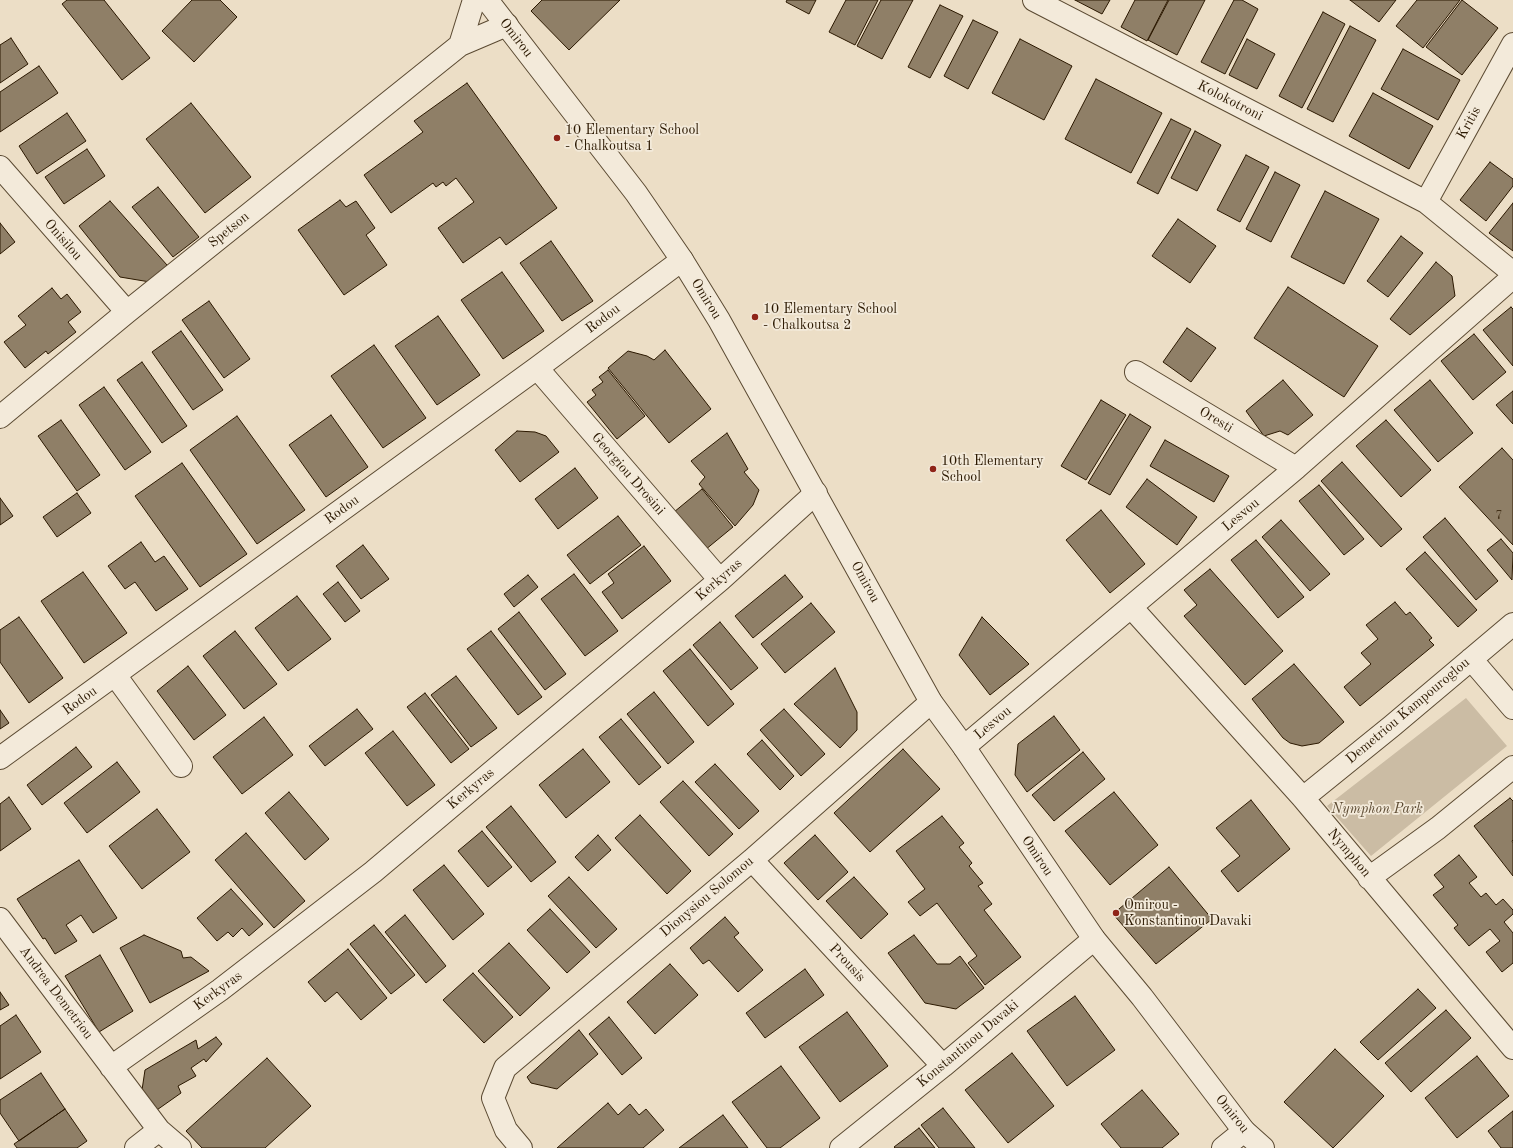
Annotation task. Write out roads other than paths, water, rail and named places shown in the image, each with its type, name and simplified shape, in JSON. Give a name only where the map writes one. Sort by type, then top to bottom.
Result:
[{"type":"street","name":"Omirou","points":[[485,0],[507,26],[636,194],[682,260],[719,320],[931,702],[964,747],[1094,939],[1147,1004],[1244,1131],[1262,1148]]},
{"type":"street","points":[[460,46],[485,0]]},
{"type":"street","name":"Kolokotroni","points":[[1034,0],[1426,202],[1513,273]]},
{"type":"street","name":"Spetson","points":[[0,417],[127,312],[460,46],[507,26]]},
{"type":"street","name":"Kritis","points":[[1426,202],[1513,44]]},
{"type":"street","name":"Onisilou","points":[[0,167],[127,312]]},
{"type":"street","name":"Rodou","points":[[0,758],[537,368],[682,260]]},
{"type":"street","name":"Lesvou","points":[[964,747],[1296,468],[1513,276]]},
{"type":"street","name":"Georgiou Drosini","points":[[537,368],[720,580]]},
{"type":"street","name":"Oresti","points":[[1136,372],[1296,468]]},
{"type":"street","name":"Kerkyras","points":[[111,1067],[220,990],[373,872],[720,580],[816,493]]},
{"type":"street","name":"Nymphon","points":[[1131,608],[1303,798],[1513,1048]]},
{"type":"street","name":"Demetriou Kampouroglou","points":[[1303,798],[1392,726],[1513,624]]},
{"type":"street","points":[[1471,659],[1513,708]]},
{"type":"street","points":[[115,675],[181,766]]},
{"type":"street","name":"Dionysiou Solomou","points":[[521,1148],[506,1130],[493,1098],[505,1068],[752,860],[931,702]]},
{"type":"street","points":[[1369,878],[1438,828],[1513,767]]},
{"type":"street","name":"Prousis","points":[[752,860],[942,1066]]},
{"type":"street","name":"Andrea Demetriou","points":[[2,926],[159,1130],[180,1148]]},
{"type":"street","name":"Konstantinou Davaki","points":[[840,1148],[942,1066],[1094,939]]},
{"type":"street","points":[[136,1148],[159,1130]]},
{"type":"street","points":[[1223,1148],[1244,1131]]},
{"type":"place","name":"10 Elementary School - Chalkoutsa 1","points":[[557,138]]},
{"type":"place","name":"10 Elementary School - Chalkoutsa 2","points":[[755,317]]},
{"type":"place","name":"10th Elementary School","points":[[933,469]]},
{"type":"place","name":"Omirou - Konstantinou Davaki","points":[[1116,913]]},
{"type":"park label","name":"Nymphon Park","points":[[1377,809]]}]
